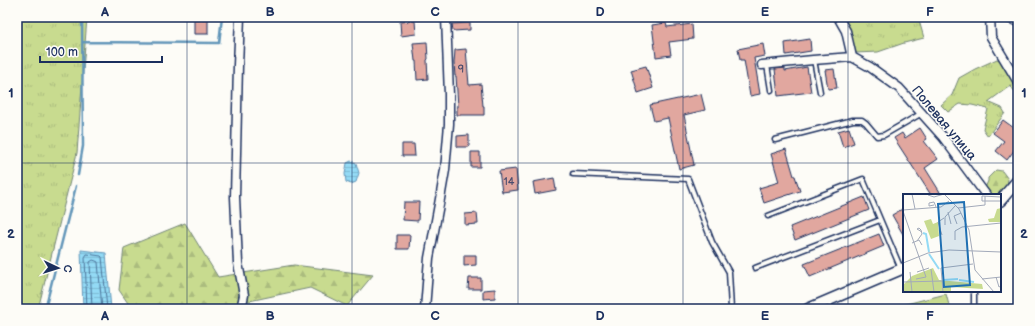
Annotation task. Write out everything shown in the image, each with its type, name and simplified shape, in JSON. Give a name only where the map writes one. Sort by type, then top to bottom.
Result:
[{"type":"street","points":[[240,17],[235,197],[238,263],[244,296],[241,309]]},
{"type":"street","points":[[425,309],[429,258],[440,199],[449,124],[446,17]]},
{"type":"street","points":[[765,65],[852,57],[846,31],[838,17]]},
{"type":"street","points":[[990,17],[991,37],[1018,82]]},
{"type":"street","name":"Полевая улица","points":[[852,57],[870,67],[899,88],[943,137],[985,194]]},
{"type":"street","points":[[1001,200],[1018,180]]},
{"type":"street","points":[[808,309],[830,305],[903,269]]},
{"type":"lane","points":[[998,17],[1018,24]]},
{"type":"lane","points":[[814,60],[820,92]]},
{"type":"lane","points":[[765,65],[771,90]]},
{"type":"lane","points":[[775,140],[853,120],[862,120],[877,136],[884,135],[922,112]]},
{"type":"lane","points":[[573,174],[688,179],[712,242],[729,272],[732,309]]},
{"type":"lane","points":[[768,216],[863,179],[903,269]]},
{"type":"lane","points":[[755,268],[880,220]]},
{"type":"lane","points":[[974,292],[974,309]]},
{"type":"green space","points":[[17,17],[87,17],[77,153],[38,309],[17,309]]},
{"type":"green space","points":[[841,17],[918,17],[924,38],[878,52],[855,53]]},
{"type":"green space","points":[[997,59],[1003,62],[1018,88],[1018,95],[1010,86],[988,102],[1002,108],[1005,113],[988,136],[983,129],[988,109],[960,104],[948,112],[941,105],[952,95],[959,78]]},
{"type":"green space","points":[[996,170],[1002,171],[1008,179],[1007,186],[1001,194],[989,194],[985,188],[988,178]]},
{"type":"green space","points":[[185,223],[218,277],[294,265],[373,275],[347,306],[310,288],[212,309],[132,309],[119,290],[124,248]]},
{"type":"green space","points":[[946,294],[950,309],[886,309]]},
{"type":"water","points":[[351,161],[356,163],[359,173],[356,182],[351,184],[346,182],[345,174],[347,163]]},
{"type":"water","points":[[81,250],[106,253],[111,309],[83,309]]},
{"type":"building","points":[[194,19],[208,19],[208,34],[194,34]]},
{"type":"building","points":[[415,21],[416,34],[401,36],[400,22]]},
{"type":"building","points":[[470,23],[470,30],[453,31],[452,24]]},
{"type":"building","points":[[666,23],[667,27],[692,24],[693,39],[669,42],[671,55],[656,57],[652,25]]},
{"type":"building","points":[[810,39],[811,51],[786,55],[785,43]]},
{"type":"building","points":[[427,42],[428,79],[417,80],[413,43]]},
{"type":"building","points":[[763,44],[765,56],[754,58],[760,94],[750,96],[744,60],[740,60],[738,49]]},
{"type":"building","points":[[466,49],[469,85],[481,84],[484,115],[457,115],[458,107],[454,63],[455,50]]},
{"type":"building","points":[[646,66],[653,88],[638,93],[631,70]]},
{"type":"building","points":[[807,67],[811,92],[778,96],[775,69],[785,68],[785,71]]},
{"type":"building","points":[[834,69],[837,88],[828,89],[825,70]]},
{"type":"building","points":[[701,94],[705,110],[684,115],[694,165],[679,169],[668,118],[654,121],[650,105]]},
{"type":"building","points":[[1003,120],[1018,131],[1018,145],[1007,160],[996,151],[1004,141],[993,133]]},
{"type":"building","points":[[849,128],[854,143],[843,147],[838,131]]},
{"type":"building","points":[[920,128],[927,139],[924,141],[938,159],[925,168],[940,192],[937,194],[930,194],[894,138],[902,133],[905,138]]},
{"type":"building","points":[[469,135],[469,147],[457,147],[457,136]]},
{"type":"building","points":[[402,144],[414,144],[415,156],[402,156]]},
{"type":"building","points":[[786,149],[800,191],[764,203],[759,188],[779,182],[771,154]]},
{"type":"building","points":[[471,152],[480,152],[480,167],[471,167]]},
{"type":"building","points":[[516,169],[518,190],[502,192],[499,171]]},
{"type":"building","points":[[554,178],[556,190],[535,194],[533,182]]},
{"type":"building","points":[[864,197],[869,210],[795,240],[790,227]]},
{"type":"building","points":[[404,202],[419,202],[418,221],[403,220]]},
{"type":"building","points":[[903,209],[903,234],[892,215]]},
{"type":"building","points":[[477,213],[478,224],[465,225],[465,214]]},
{"type":"building","points":[[879,234],[884,246],[810,277],[804,264]]},
{"type":"building","points":[[397,235],[410,235],[409,249],[397,249]]},
{"type":"building","points":[[464,255],[476,255],[476,265],[464,266]]},
{"type":"building","points":[[469,278],[481,278],[481,289],[468,289]]},
{"type":"building","points":[[495,289],[495,298],[483,299],[483,290]]},
{"type":"waterway","points":[[78,175],[83,146],[82,17]]},
{"type":"waterway","points":[[82,18],[89,17]]},
{"type":"waterway","points":[[83,42],[219,43],[222,17]]},
{"type":"waterway","points":[[45,309],[76,186]]}]
